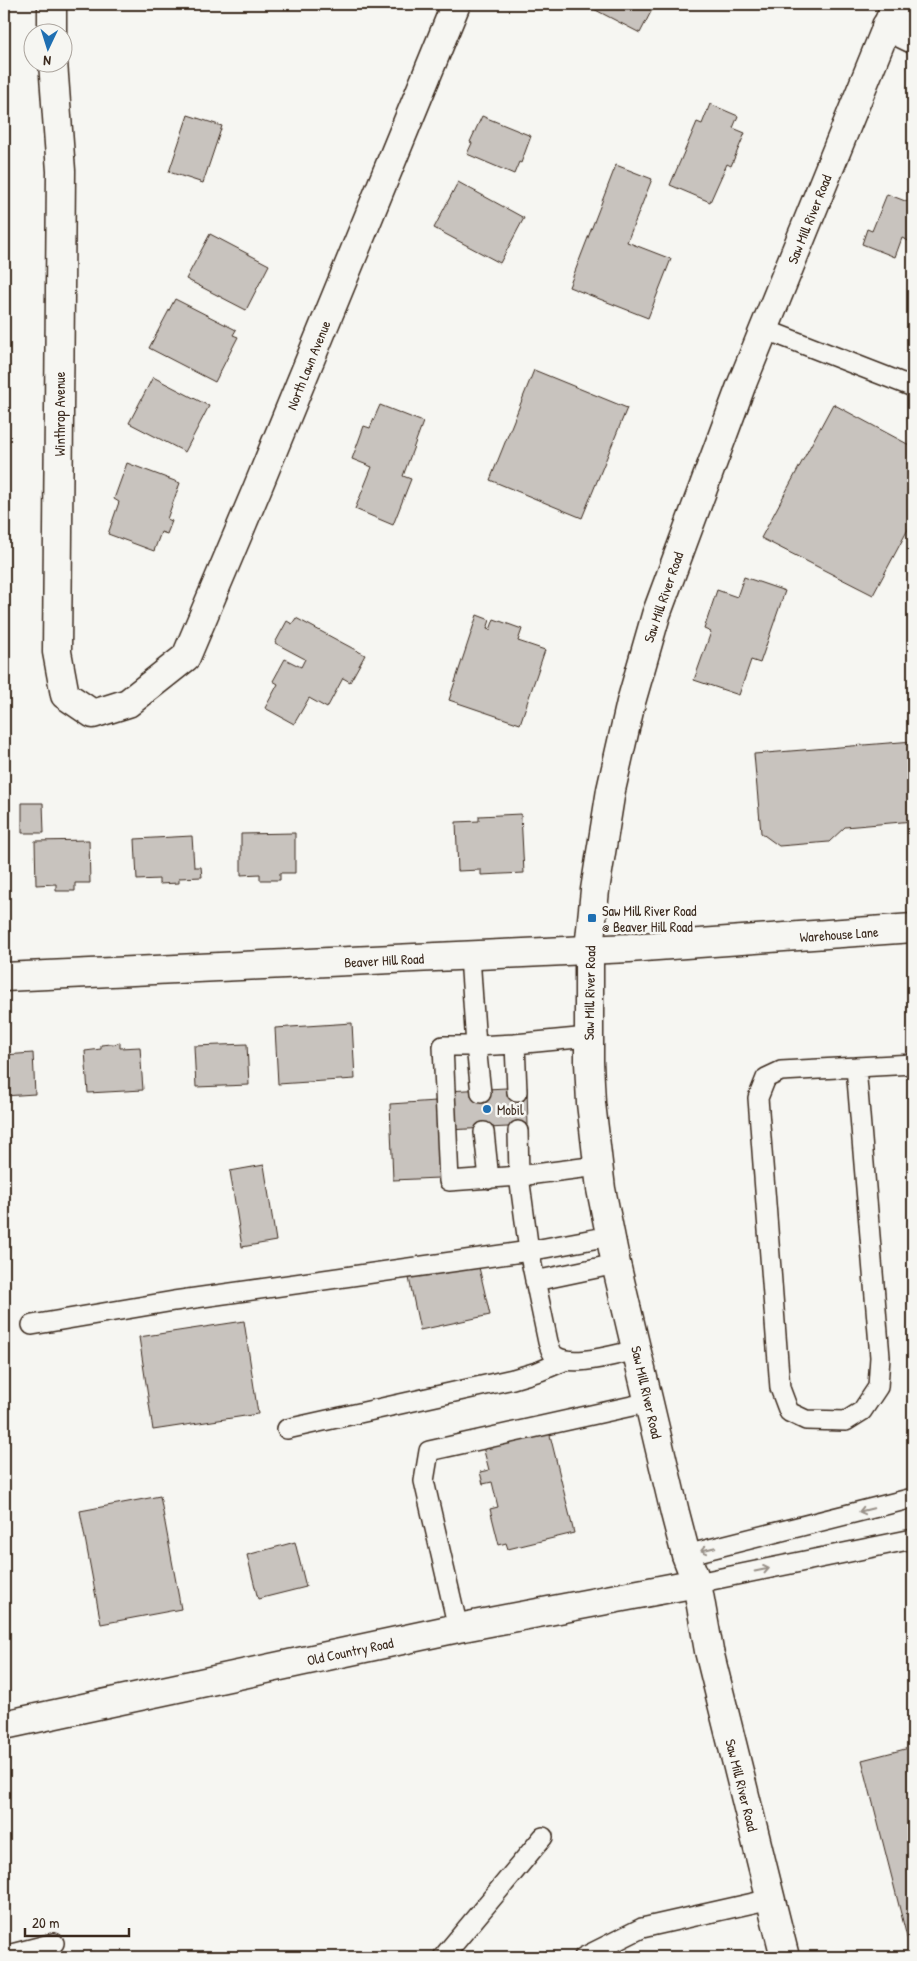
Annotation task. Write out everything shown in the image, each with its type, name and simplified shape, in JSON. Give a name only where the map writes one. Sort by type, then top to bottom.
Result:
[{"type":"street","points":[[52,4],[52,22]]},
{"type":"street","name":"North Lawn Avenue","points":[[128,703],[186,657],[456,4]]},
{"type":"street","points":[[891,15],[913,39]]},
{"type":"street","name":"Saw Mill River Road","points":[[786,1957],[709,1651],[697,1583],[686,1555],[610,1236],[598,1166],[591,1103],[588,1037],[589,949],[596,880],[611,790],[638,673],[675,559],[764,328],[891,15]]},
{"type":"street","name":"Winthrop Avenue","points":[[54,72],[60,171],[57,652],[65,695],[93,714],[128,703]]},
{"type":"street","name":"Warehouse Lane","points":[[765,939],[913,928]]},
{"type":"street","name":"Beaver Hill Road","points":[[4,976],[470,956],[765,939]]},
{"type":"street","name":"Old Country Road","points":[[4,1725],[458,1628],[697,1583]]},
{"type":"lane","points":[[764,328],[913,387]]},
{"type":"lane","points":[[470,956],[481,1093]]},
{"type":"lane","points":[[588,1037],[515,1044],[443,1046],[449,1181],[520,1176],[598,1166]]},
{"type":"lane","points":[[515,1044],[517,1092]]},
{"type":"lane","points":[[856,1067],[880,1357],[878,1386],[862,1411],[846,1421],[806,1420],[789,1412],[780,1388],[758,1098],[766,1078],[781,1071],[856,1067],[913,1064]]},
{"type":"lane","points":[[518,1130],[520,1176],[529,1251],[548,1342],[553,1354],[564,1360],[579,1361],[637,1350]]},
{"type":"lane","points":[[484,1132],[489,1179]]},
{"type":"lane","points":[[32,1325],[183,1300],[529,1251],[610,1236]]},
{"type":"lane","points":[[535,1281],[616,1264]]},
{"type":"lane","points":[[287,1429],[513,1379],[540,1371],[564,1360]]},
{"type":"lane","points":[[458,1628],[424,1481],[429,1451],[650,1402]]},
{"type":"lane","points":[[686,1555],[913,1498]]},
{"type":"lane","points":[[697,1583],[913,1539]]},
{"type":"lane","points":[[443,1957],[543,1837]]},
{"type":"lane","points":[[584,1957],[642,1928],[771,1899]]},
{"type":"lane","points":[[4,1956],[54,1943]]},
{"type":"building","points":[[584,4],[655,4],[640,33]]},
{"type":"building","points":[[710,104],[738,116],[733,128],[745,133],[731,166],[727,164],[710,202],[670,185],[697,122],[702,124]]},
{"type":"building","points":[[188,115],[222,126],[203,183],[169,172]]},
{"type":"building","points":[[482,116],[531,136],[521,163],[519,162],[514,174],[467,154],[472,143],[470,142]]},
{"type":"building","points":[[616,165],[652,179],[627,242],[671,259],[648,318],[569,287]]},
{"type":"building","points":[[458,182],[524,218],[500,263],[434,228]]},
{"type":"building","points":[[887,194],[913,204],[913,243],[902,238],[895,257],[862,244],[867,229],[872,231]]},
{"type":"building","points":[[210,234],[269,265],[246,310],[186,279]]},
{"type":"building","points":[[175,299],[236,330],[233,335],[238,337],[215,382],[149,348]]},
{"type":"building","points":[[534,370],[627,408],[582,518],[490,480]]},
{"type":"building","points":[[153,377],[209,406],[185,452],[129,423]]},
{"type":"building","points":[[833,404],[913,447],[913,520],[873,595],[761,538]]},
{"type":"building","points":[[380,405],[423,422],[403,476],[411,479],[393,525],[355,509],[372,467],[352,459],[364,426],[370,428]]},
{"type":"building","points":[[127,463],[180,483],[167,519],[172,521],[167,534],[161,532],[154,551],[108,534],[119,502],[114,499]]},
{"type":"building","points":[[744,577],[785,591],[760,663],[751,660],[739,695],[694,680],[711,632],[704,629],[717,590],[737,597]]},
{"type":"building","points":[[477,615],[490,620],[487,629],[490,630],[494,619],[522,629],[518,641],[545,650],[520,724],[449,700]]},
{"type":"building","points":[[296,618],[365,655],[350,682],[343,678],[327,708],[309,698],[294,724],[265,708],[278,684],[273,681],[285,659],[301,667],[305,659],[275,643],[287,621],[292,624]]},
{"type":"building","points":[[913,741],[913,821],[845,827],[829,842],[779,846],[761,833],[754,754]]},
{"type":"building","points":[[4,793],[7,793],[9,830],[4,830]]},
{"type":"building","points":[[22,803],[43,803],[44,833],[22,833]]},
{"type":"building","points":[[521,814],[524,873],[481,875],[481,870],[458,871],[456,822],[479,821],[479,816]]},
{"type":"building","points":[[295,833],[295,873],[280,873],[280,880],[260,880],[260,874],[241,875],[241,834]]},
{"type":"building","points":[[192,836],[194,867],[201,867],[202,877],[179,878],[179,883],[159,884],[159,879],[137,880],[135,839]]},
{"type":"building","points":[[89,840],[90,883],[75,883],[75,891],[56,891],[56,884],[36,885],[35,841]]},
{"type":"building","points":[[352,1023],[355,1079],[278,1084],[275,1028]]},
{"type":"building","points":[[120,1043],[120,1048],[140,1047],[143,1090],[88,1093],[85,1051],[101,1049],[101,1045]]},
{"type":"building","points":[[247,1044],[249,1085],[196,1087],[194,1046]]},
{"type":"building","points":[[33,1053],[35,1094],[4,1096],[4,1055]]},
{"type":"building","name":"Mobil","points":[[527,1087],[528,1126],[448,1130],[446,1091]]},
{"type":"building","points":[[436,1101],[439,1178],[393,1180],[390,1104]]},
{"type":"building","points":[[264,1165],[276,1241],[242,1247],[230,1171]]},
{"type":"building","points":[[478,1263],[490,1315],[420,1330],[409,1278]]},
{"type":"building","points":[[244,1321],[258,1414],[153,1430],[139,1337]]},
{"type":"building","points":[[549,1431],[574,1533],[508,1549],[506,1543],[499,1545],[490,1509],[498,1507],[492,1482],[483,1484],[480,1472],[489,1470],[483,1447]]},
{"type":"building","points":[[160,1496],[181,1609],[101,1624],[80,1511]]},
{"type":"building","points":[[295,1542],[306,1587],[258,1599],[247,1555]]},
{"type":"building","points":[[913,1747],[913,1957],[912,1957],[862,1760]]},
{"type":"place","name":"Saw Mill River Road @ Beaver Hill Road","points":[[592,918]]},
{"type":"place","name":"Mobil","points":[[487,1109]]}]
